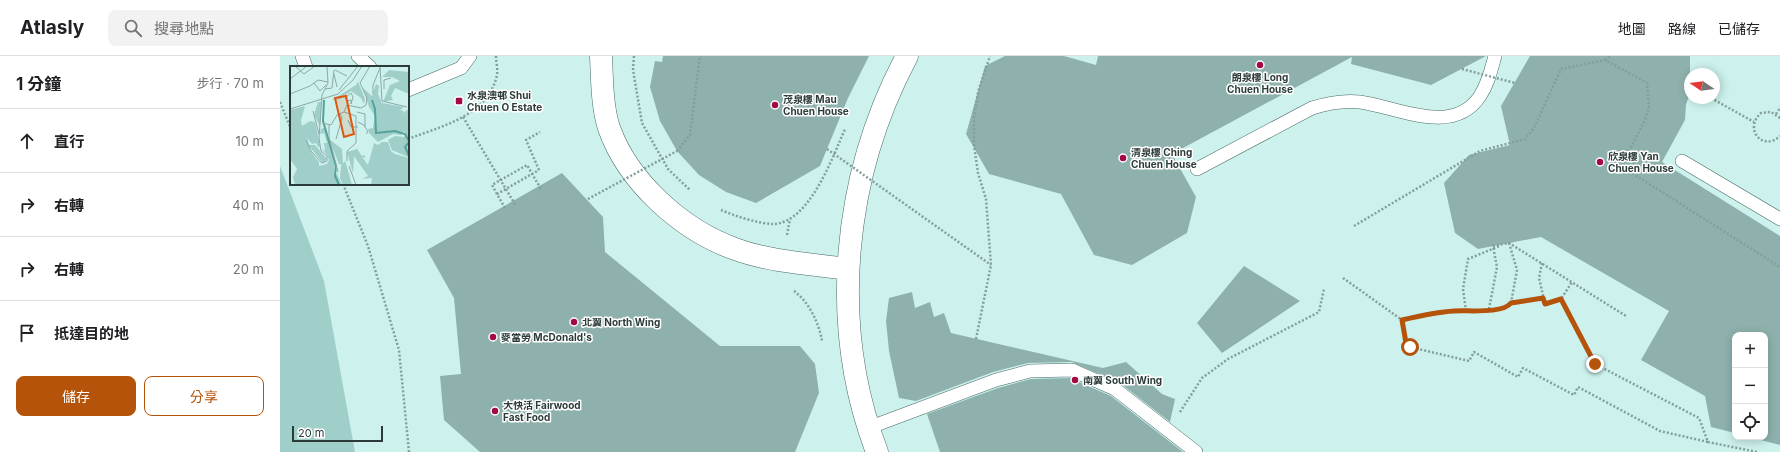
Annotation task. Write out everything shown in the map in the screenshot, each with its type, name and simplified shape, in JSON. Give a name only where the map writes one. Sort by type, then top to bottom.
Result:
[{"type":"street","points":[[601,56],[604,94],[609,127],[617,147],[629,166],[662,204],[697,231],[735,250],[782,260],[848,269]]},
{"type":"street","points":[[877,452],[868,428],[857,385],[851,350],[848,307],[848,269],[856,199],[869,151],[882,111],[907,56]]},
{"type":"lane","points":[[302,56],[306,66]]},
{"type":"lane","points":[[358,56],[369,66]]},
{"type":"lane","points":[[409,90],[461,68],[470,56]]},
{"type":"lane","points":[[1197,169],[1312,108],[1327,103],[1344,101],[1360,102],[1422,116],[1437,118],[1453,116],[1468,108],[1479,97],[1487,83],[1495,56]]},
{"type":"lane","points":[[409,79],[443,76]]},
{"type":"lane","points":[[1682,161],[1780,219]]},
{"type":"lane","points":[[868,428],[996,380],[1030,370],[1072,370],[1115,389],[1196,452]]},
{"type":"path","points":[[409,139],[463,117],[478,108],[489,93],[497,74],[496,56]]},
{"type":"path","points":[[634,56],[633,70],[642,124],[668,169],[695,194]]},
{"type":"path","points":[[588,199],[677,151],[690,135],[700,56]]},
{"type":"path","points":[[976,339],[991,264],[986,198],[978,173],[974,145],[974,118],[978,92],[990,56]]},
{"type":"path","points":[[1354,226],[1480,151],[1525,139],[1534,128],[1561,69],[1605,60],[1611,56]]},
{"type":"path","points":[[1605,60],[1647,83],[1650,107],[1645,120],[1621,166],[1780,267]]},
{"type":"path","points":[[1462,69],[1515,83]]},
{"type":"path","points":[[280,102],[290,126]]},
{"type":"path","points":[[1720,103],[1754,122]]},
{"type":"path","points":[[1776,114],[1780,108]]},
{"type":"path","points":[[1780,118],[1776,114],[1766,112],[1761,113],[1754,122],[1754,132],[1757,137],[1762,140],[1771,141],[1780,136]]},
{"type":"path","points":[[463,117],[516,206]]},
{"type":"path","points":[[718,209],[737,217],[775,224],[790,218],[808,202],[823,180],[848,124]]},
{"type":"path","points":[[498,194],[539,170],[526,140],[540,132]]},
{"type":"path","points":[[827,149],[991,264]]},
{"type":"path","points":[[505,208],[492,185],[527,165],[541,189]]},
{"type":"path","points":[[343,185],[368,246],[399,350],[409,452]]},
{"type":"path","points":[[885,198],[887,190]]},
{"type":"path","points":[[1402,320],[1455,311],[1489,310],[1508,307],[1511,303],[1517,270],[1509,243]]},
{"type":"path","points":[[1489,310],[1497,267],[1493,246],[1509,243],[1626,316]]},
{"type":"path","points":[[1466,311],[1463,289],[1468,259],[1505,244]]},
{"type":"path","points":[[1542,263],[1539,278],[1545,304],[1561,299],[1572,282]]},
{"type":"path","points":[[1343,278],[1402,320],[1406,343],[1410,347],[1469,360],[1474,352],[1518,377],[1523,368],[1574,395],[1578,387],[1660,431],[1757,452]]},
{"type":"path","points":[[790,289],[795,291],[805,302],[814,317],[821,332],[823,346]]},
{"type":"path","points":[[1178,414],[1202,378],[1228,359],[1319,312],[1324,289]]},
{"type":"path","points":[[1511,303],[1543,298]]},
{"type":"path","points":[[1561,299],[1595,364],[1699,418],[1708,442]]},
{"type":"shaded area","points":[[280,166],[324,281],[355,452],[280,452]]},
{"type":"building","points":[[663,56],[869,56],[848,98],[820,166],[756,203],[726,192],[699,175],[677,151],[660,121],[650,87],[655,61],[662,62]]},
{"type":"building","points":[[1005,56],[1064,56],[1096,65],[1098,56],[1486,56],[1431,85],[1351,64],[1352,57],[1172,154],[1196,197],[1187,233],[1132,265],[1094,255],[1061,194],[989,174],[966,134],[985,66]]},
{"type":"building","points":[[1530,56],[1690,56],[1690,68],[1684,68],[1684,104],[1686,104],[1685,120],[1662,162],[1780,236],[1780,445],[1761,440],[1768,440],[1768,332],[1732,332],[1732,432],[1711,427],[1705,396],[1641,360],[1669,311],[1541,237],[1478,249],[1455,233],[1444,183],[1469,155],[1510,145],[1501,106]]},
{"type":"building","name":"北翼 North Wing","points":[[562,173],[603,217],[605,252],[720,346],[800,346],[815,364],[819,393],[795,452],[480,452],[444,420],[440,376],[461,374],[454,298],[427,250]]},
{"type":"building","points":[[1244,266],[1300,301],[1222,353],[1197,323]]},
{"type":"building","points":[[912,292],[915,308],[930,302],[934,317],[944,313],[951,333],[1103,368],[1126,362],[1162,394],[1175,399],[1170,422],[1120,383],[1072,362],[1028,363],[993,372],[916,401],[899,398],[889,351],[886,321],[889,298]]},
{"type":"building","points":[[1070,378],[1111,396],[1183,452],[940,452],[927,414],[998,388],[1031,379]]},
{"type":"place","name":"朗泉樓 Long Chuen House","points":[[1260,65]]},
{"type":"place","name":"水泉澳邨 Shui Chuen O Estate","points":[[459,101]]},
{"type":"place","name":"茂泉樓 Mau Chuen House","points":[[775,105]]},
{"type":"place","name":"清泉樓 Ching Chuen House","points":[[1123,158]]},
{"type":"place","name":"欣泉樓 Yan Chuen House","points":[[1600,162]]},
{"type":"place","name":"北翼 North Wing","points":[[574,322]]},
{"type":"place","name":"麥當勞 McDonald's","points":[[493,337]]},
{"type":"place","name":"南翼 South Wing","points":[[1075,380]]},
{"type":"place","name":"大快活 Fairwood Fast Food","points":[[495,411]]},
{"type":"route","points":[[1410,347],[1406,343],[1402,320],[1455,311],[1476,311],[1508,307],[1511,303],[1543,298],[1545,304],[1561,299],[1595,364]]}]
